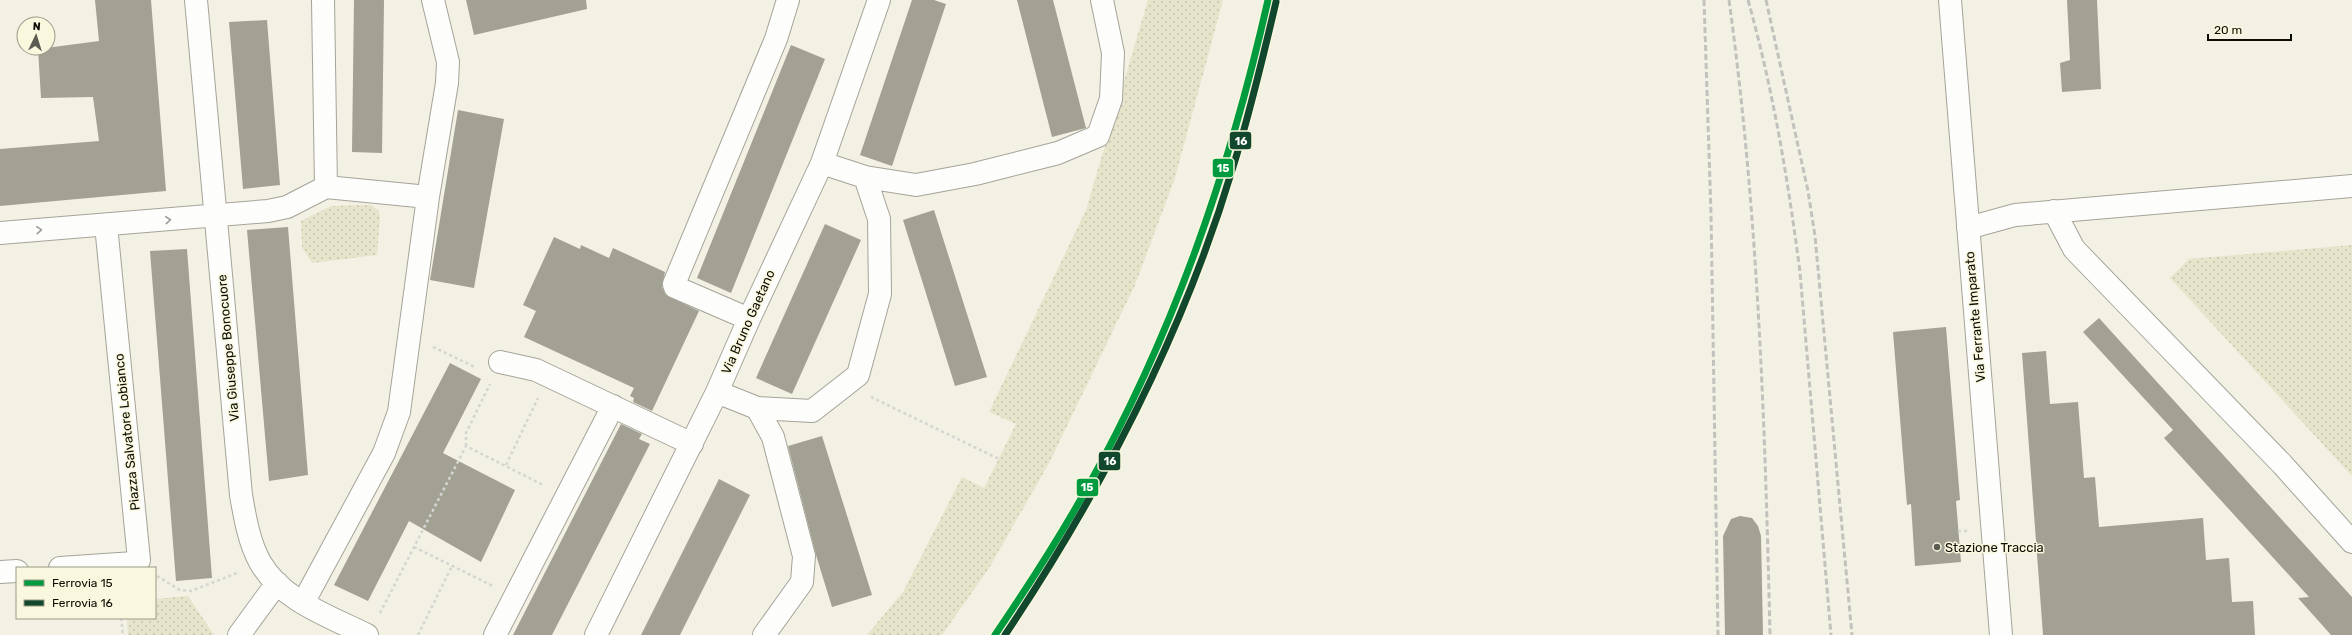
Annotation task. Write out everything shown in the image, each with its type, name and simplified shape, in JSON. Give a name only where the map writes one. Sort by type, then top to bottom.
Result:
[{"type":"street","name":"Via Giuseppe Bonocuore","points":[[196,0],[241,495],[248,532],[260,563],[277,583],[303,603],[372,626]]},
{"type":"street","points":[[323,0],[326,188]]},
{"type":"street","points":[[303,603],[384,453],[398,412],[410,335],[428,197],[447,83],[448,62],[433,0]]},
{"type":"street","points":[[749,319],[674,286],[674,284],[776,39],[788,0]]},
{"type":"street","name":"Via Bruno Gaetano","points":[[596,635],[717,392],[749,319],[822,163],[879,0]]},
{"type":"street","points":[[822,163],[865,177],[916,185],[975,174],[1058,153],[1098,136],[1111,99],[1113,53],[1102,0]]},
{"type":"street","name":"Via Ferrante Imparato","points":[[1950,0],[2000,635]]},
{"type":"street","points":[[717,392],[757,408],[812,412],[858,374],[880,294],[878,219],[865,177]]},
{"type":"street","points":[[1968,228],[2015,215],[2352,186]]},
{"type":"street","points":[[0,233],[216,216],[287,207],[326,188],[428,197]]},
{"type":"street","points":[[2054,211],[2074,249],[2282,464],[2352,542]]},
{"type":"street","name":"Piazza Salvatore Lobianco","points":[[75,567],[134,563],[139,560],[106,225]]},
{"type":"street","points":[[500,362],[523,366],[549,376],[692,444]]},
{"type":"street","points":[[495,635],[613,406]]},
{"type":"street","points":[[757,408],[773,437],[804,556],[802,582],[764,635]]},
{"type":"street","points":[[0,572],[16,571]]},
{"type":"street","points":[[239,635],[277,583]]},
{"type":"path","points":[[372,626],[466,446],[466,433],[500,362],[476,359],[472,366],[410,335]]},
{"type":"path","points":[[506,466],[549,376]]},
{"type":"path","points":[[845,385],[999,459]]},
{"type":"path","points":[[466,446],[566,497]]},
{"type":"path","points":[[414,547],[514,597]]},
{"type":"path","points":[[156,576],[180,590],[191,591],[260,563]]},
{"type":"path","points":[[418,635],[452,566]]},
{"type":"path","points":[[121,619],[122,635]]},
{"type":"shaded area","points":[[1148,0],[1223,0],[1175,178],[1135,285],[1049,463],[989,568],[942,635],[867,635],[903,592],[962,477],[984,488],[1016,424],[989,412],[1086,210]]},
{"type":"shaded area","points":[[371,205],[379,211],[380,217],[377,255],[312,263],[302,247],[301,221],[331,206]]},
{"type":"shaded area","points":[[2352,245],[2352,476],[2170,278],[2189,259]]},
{"type":"shaded area","points":[[188,596],[214,635],[128,635],[127,619],[156,619],[156,599]]},
{"type":"building","points":[[95,0],[151,0],[166,191],[0,206],[0,149],[99,141],[93,97],[41,98],[38,56],[56,56],[56,47],[99,41]]},
{"type":"building","points":[[354,0],[384,0],[382,153],[352,152]]},
{"type":"building","points":[[466,0],[586,0],[587,9],[474,35]]},
{"type":"building","points":[[912,0],[934,0],[946,4],[892,166],[860,155]]},
{"type":"building","points":[[1017,0],[1053,0],[1086,128],[1052,137]]},
{"type":"building","points":[[2067,0],[2097,0],[2101,89],[2062,92],[2060,63],[2070,60]]},
{"type":"building","points":[[267,20],[280,185],[243,189],[229,22]]},
{"type":"building","points":[[791,45],[825,59],[731,293],[697,278]]},
{"type":"building","points":[[458,110],[504,119],[474,288],[430,280]]},
{"type":"building","points":[[934,210],[987,377],[955,386],[903,220]]},
{"type":"building","points":[[825,224],[861,240],[792,394],[756,378]]},
{"type":"building","points":[[288,227],[308,475],[269,481],[247,230]]},
{"type":"building","points":[[554,237],[580,249],[581,245],[609,258],[613,248],[665,272],[662,287],[666,295],[699,311],[652,411],[633,402],[634,398],[630,396],[634,388],[524,337],[536,311],[523,305]]},
{"type":"building","points":[[187,249],[212,578],[176,581],[150,251]]},
{"type":"building","points":[[2099,318],[2352,597],[2352,635],[2331,635],[2298,598],[2309,597],[2164,438],[2173,430],[2083,332]]},
{"type":"building","points":[[1946,327],[1960,500],[1956,501],[1961,562],[1915,566],[1911,504],[1907,505],[1893,332]]},
{"type":"building","points":[[2046,351],[2050,404],[2078,402],[2084,478],[2095,477],[2099,527],[2203,518],[2206,560],[2229,558],[2232,602],[2253,601],[2255,635],[2043,635],[2022,353]]},
{"type":"building","points":[[450,363],[481,379],[443,453],[515,490],[481,562],[409,521],[368,601],[334,585]]},
{"type":"building","points":[[621,424],[642,434],[639,439],[650,444],[552,635],[513,635]]},
{"type":"building","points":[[822,436],[872,595],[832,607],[816,555],[788,446]]},
{"type":"building","points":[[719,479],[750,495],[680,635],[641,635]]},
{"type":"building","points":[[1740,516],[1752,518],[1758,526],[1761,536],[1763,635],[1725,635],[1723,536],[1731,519]]},
{"type":"railway","points":[[1704,0],[1711,213],[1718,635]]},
{"type":"railway","points":[[1729,0],[1739,79],[1753,237],[1766,476],[1770,635]]},
{"type":"railway","points":[[1748,0],[1765,67],[1779,135],[1800,272],[1831,635]]},
{"type":"railway","points":[[1766,0],[1808,191],[1815,236],[1852,635]]},
{"type":"rail line","name":"15","points":[[995,635],[1042,564],[1086,490],[1117,432],[1146,372],[1172,312],[1195,252],[1216,190],[1253,64],[1268,0]]},
{"type":"rail line","name":"16","points":[[1005,635],[1041,580],[1107,467],[1137,410],[1190,291],[1213,229],[1239,147],[1251,106],[1276,2]]},
{"type":"place","name":"Stazione Traccia","points":[[1937,547]]}]
